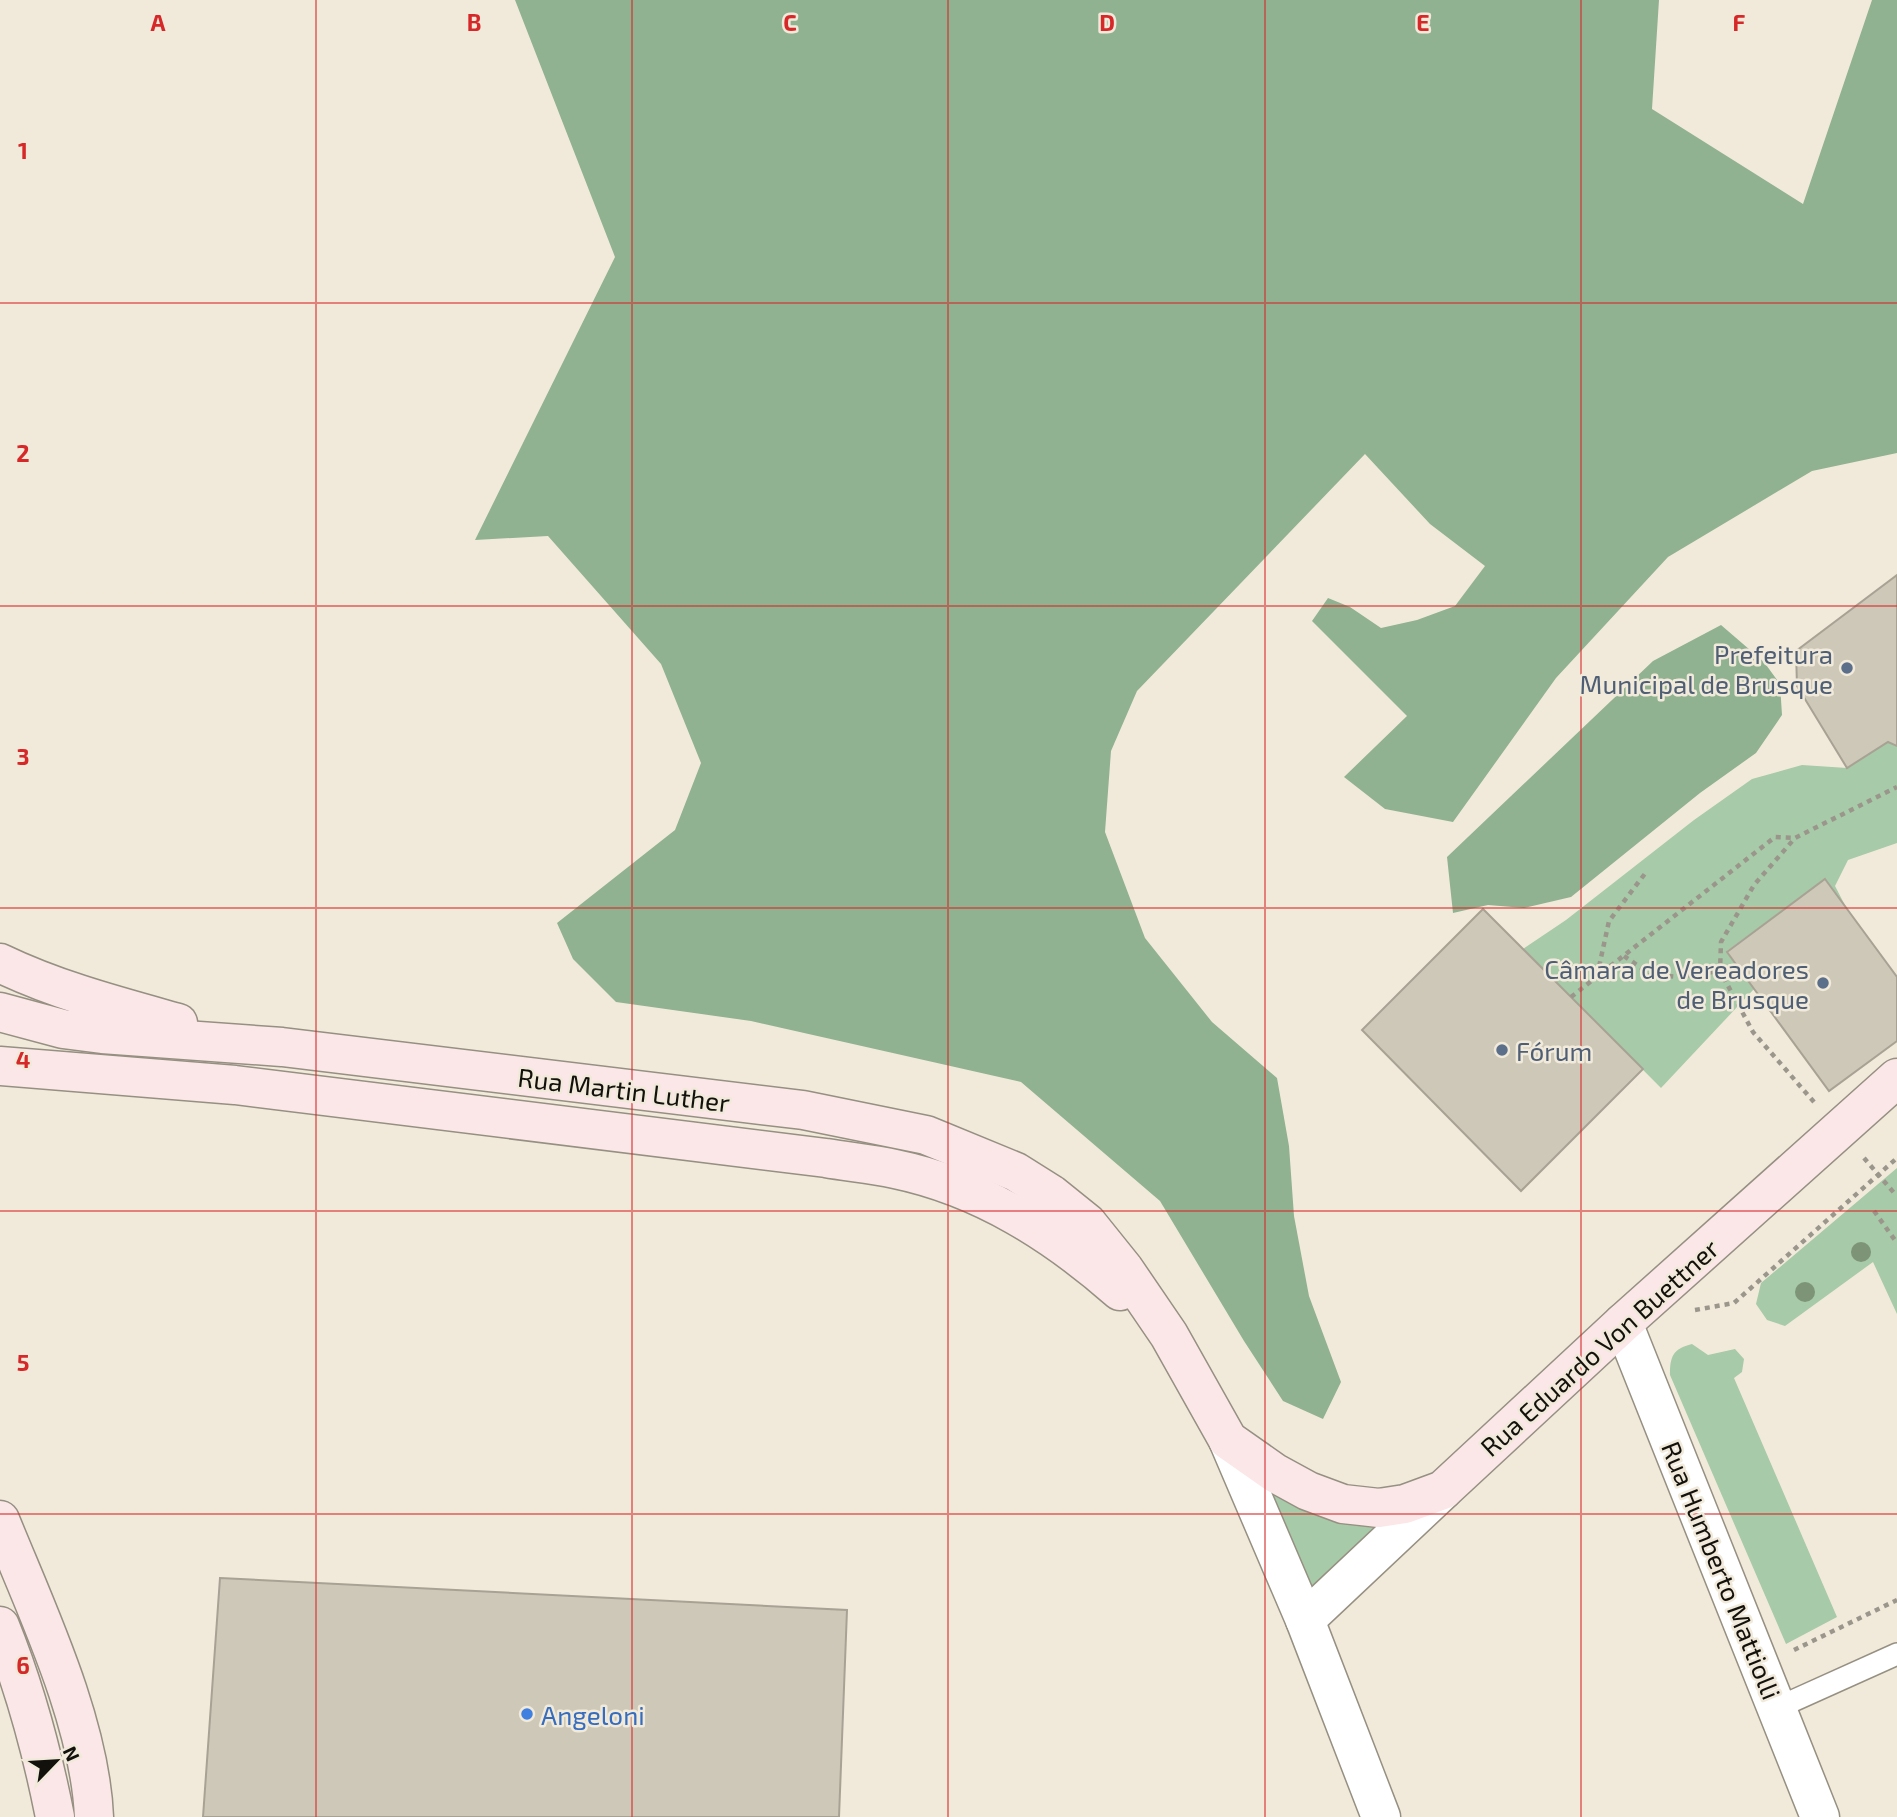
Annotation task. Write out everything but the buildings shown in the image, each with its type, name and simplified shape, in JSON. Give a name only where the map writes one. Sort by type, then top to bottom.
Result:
[{"type":"main road","points":[[0,963],[76,993],[182,1024],[282,1047]]},
{"type":"main road","name":"Rua Martin Luther","points":[[0,1012],[63,1029],[102,1034],[282,1047],[803,1110],[926,1135],[1016,1172],[1051,1194],[1087,1223],[1124,1269],[1169,1335],[1228,1440],[1275,1473],[1308,1491],[1343,1504],[1379,1508],[1405,1504],[1443,1490]]},
{"type":"main road","name":"Rua Martin Luther","points":[[0,1066],[235,1085],[897,1169],[953,1186],[993,1202],[1039,1228],[1094,1268],[1169,1335]]},
{"type":"main road","name":"Rua Eduardo Von Buettner","points":[[1443,1490],[1623,1323],[1897,1078]]},
{"type":"main road","points":[[0,1520],[64,1679],[84,1750],[94,1817]]},
{"type":"main road","points":[[0,1626],[22,1682],[55,1817]]},
{"type":"street","name":"Rua Humberto Mattiolli","points":[[1623,1323],[1821,1817]]},
{"type":"street","name":"Rua Martin Luther","points":[[1228,1440],[1305,1620],[1381,1817]]},
{"type":"street","name":"Rua Eduardo Von Buettner","points":[[1305,1620],[1443,1490]]},
{"type":"lane","points":[[1777,1708],[1897,1654]]},
{"type":"lane","points":[[22,1682],[64,1679]]},
{"type":"path","points":[[1895,1194],[1753,1032],[1720,971],[1721,942],[1754,884],[1795,838],[1897,787]]},
{"type":"path","points":[[1572,998],[1774,837],[1795,838]]},
{"type":"path","points":[[1597,977],[1609,920],[1647,871]]},
{"type":"path","points":[[1624,956],[1650,974],[1677,977],[1720,971]]},
{"type":"path","points":[[1685,1312],[1734,1303],[1897,1158]]},
{"type":"path","points":[[1874,1211],[1897,1243]]},
{"type":"path","points":[[1760,1666],[1897,1601]]},
{"type":"green space","points":[[515,0],[1659,0],[1652,109],[1803,204],[1872,0],[1897,0],[1897,453],[1812,471],[1668,557],[1556,678],[1453,822],[1385,809],[1344,777],[1407,716],[1312,621],[1328,598],[1350,607],[1381,628],[1417,620],[1455,606],[1485,566],[1430,524],[1365,454],[1137,691],[1111,751],[1105,832],[1145,938],[1212,1022],[1277,1078],[1289,1146],[1294,1216],[1309,1296],[1341,1382],[1323,1419],[1283,1401],[1160,1201],[1021,1082],[751,1021],[616,1002],[573,959],[557,923],[675,830],[701,763],[661,664],[548,536],[475,540],[615,257]]},
{"type":"green space","points":[[1721,625],[1764,662],[1780,684],[1782,715],[1756,753],[1700,793],[1571,897],[1524,908],[1488,905],[1453,913],[1447,857],[1653,661]]},
{"type":"green space","points":[[1888,742],[1897,746],[1897,843],[1848,860],[1835,886],[1848,911],[1825,879],[1727,951],[1754,989],[1661,1088],[1523,949],[1566,920],[1694,820],[1752,779],[1802,765],[1847,768]]},
{"type":"green space","points":[[1897,1168],[1897,1314],[1873,1262],[1785,1326],[1767,1320],[1756,1304],[1761,1283]]},
{"type":"green space","points":[[1692,1344],[1708,1355],[1735,1349],[1744,1359],[1742,1372],[1734,1378],[1837,1617],[1786,1644],[1670,1375],[1674,1354]]},
{"type":"green space","points":[[1265,1490],[1307,1512],[1377,1527],[1309,1594]]},
{"type":"place","name":"Prefeitura Municipal de Brusque","points":[[1847,668]]},
{"type":"place","name":"Câmara de Vereadores de Brusque","points":[[1823,983]]},
{"type":"place","name":"Fórum","points":[[1502,1050]]},
{"type":"place","name":"Angeloni","points":[[527,1714]]}]
